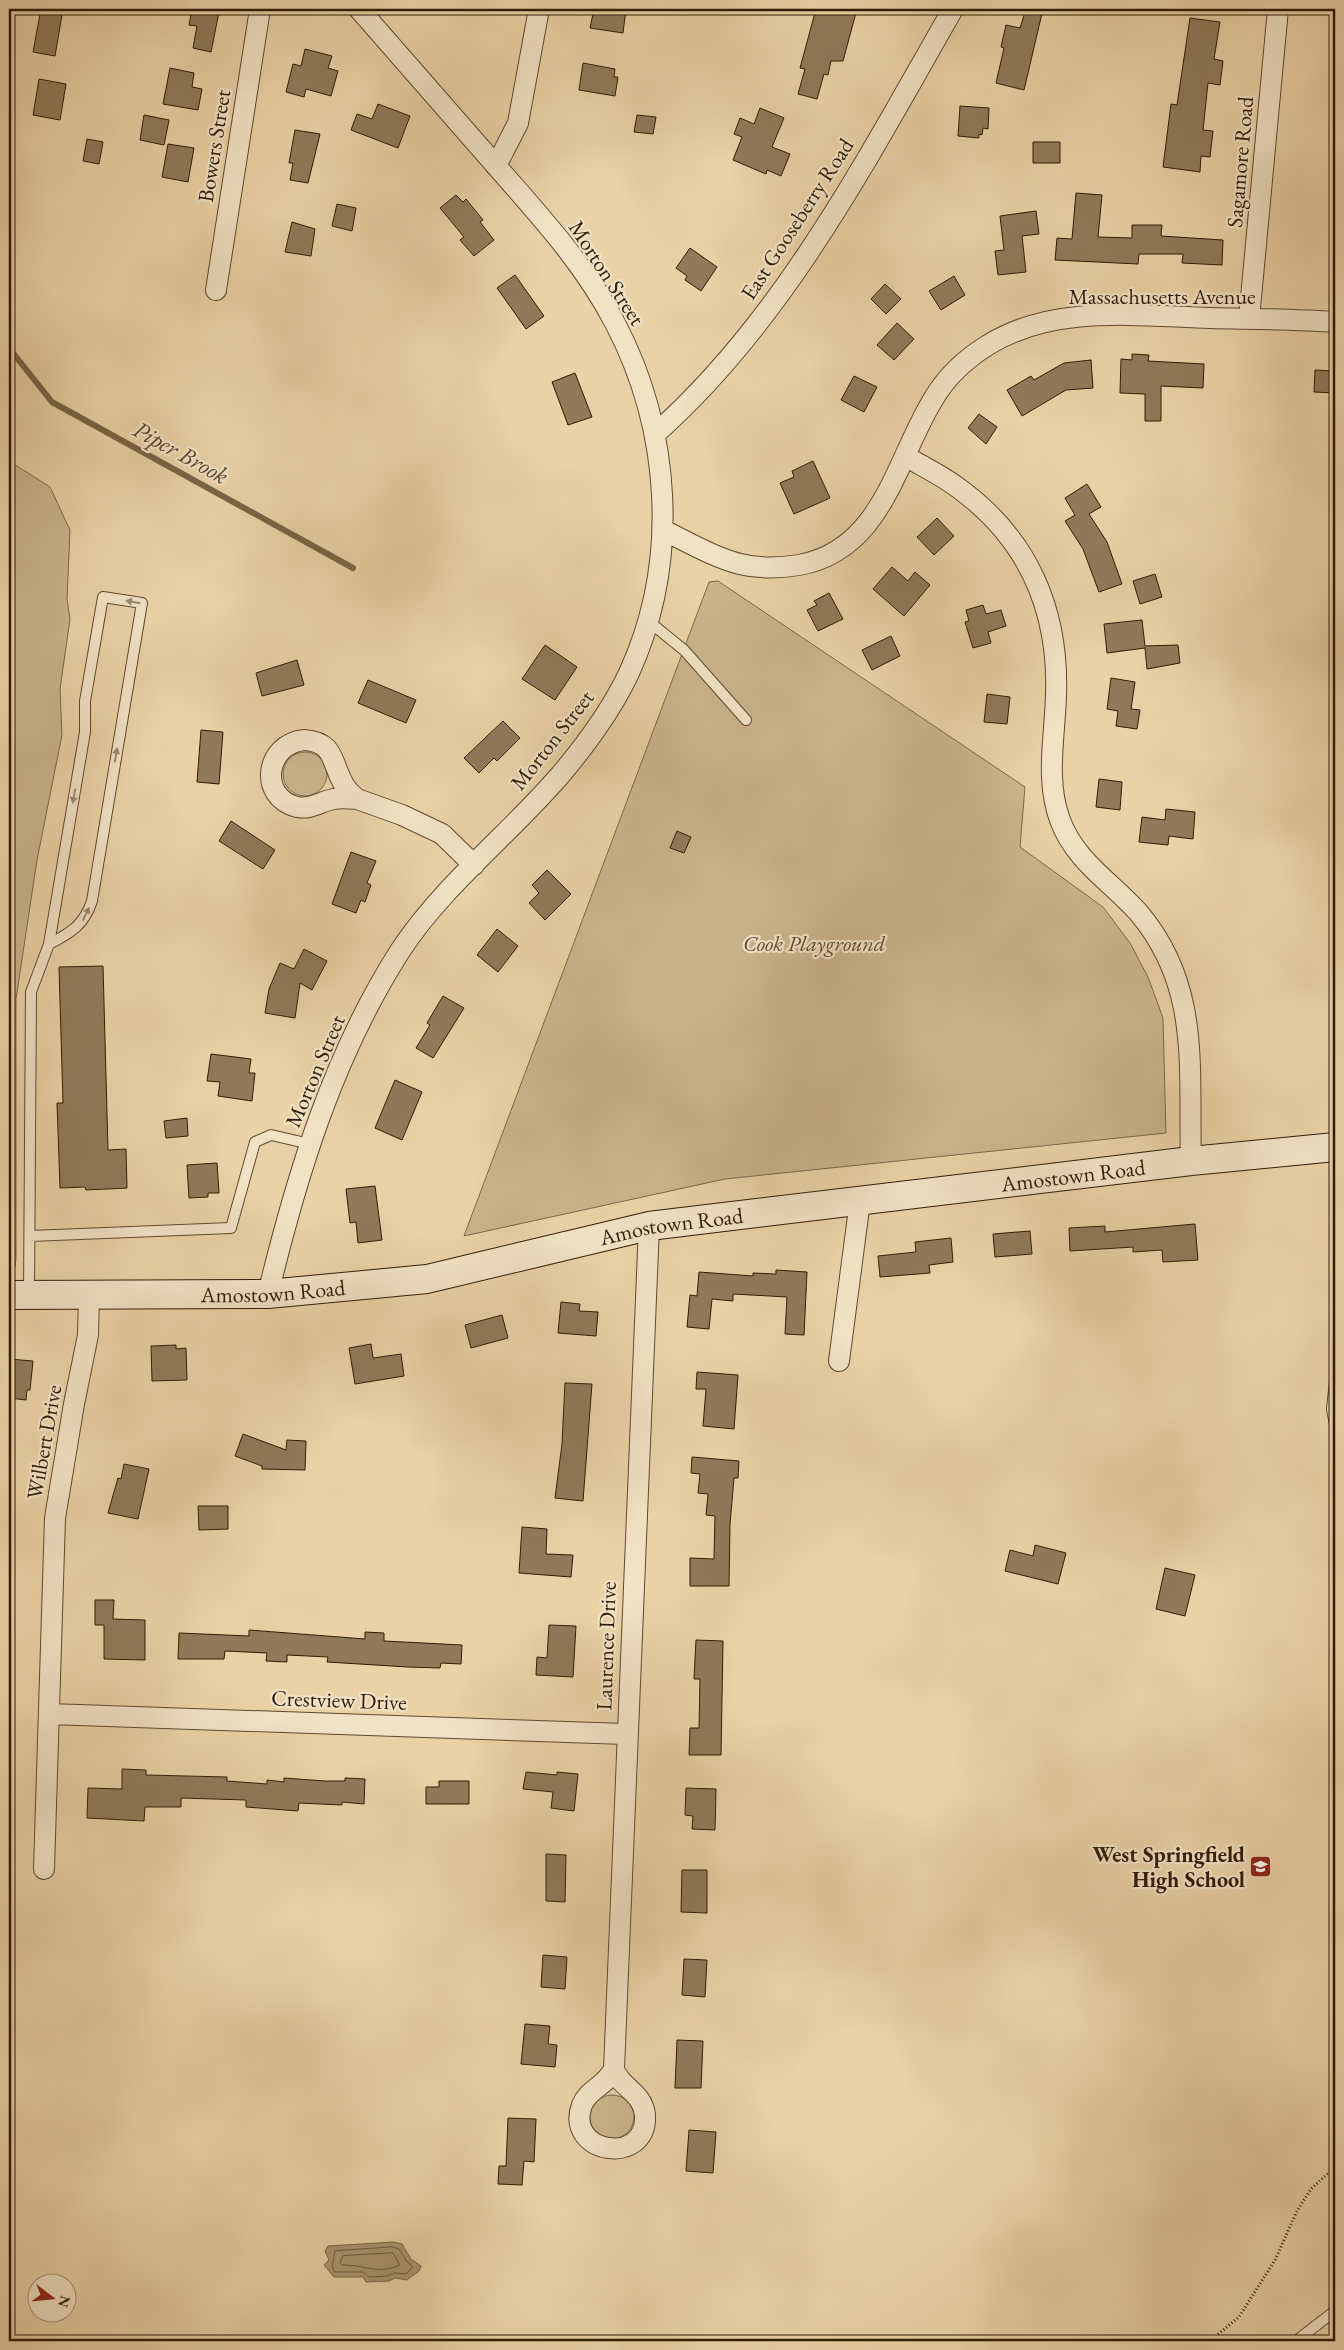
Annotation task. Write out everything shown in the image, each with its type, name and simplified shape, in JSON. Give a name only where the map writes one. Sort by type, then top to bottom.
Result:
[{"type":"street","name":"Bowers Street","points":[[216,290],[260,9]]},
{"type":"street","name":"Morton Street","points":[[268,1294],[292,1199],[310,1144],[346,1051],[385,976],[416,929],[560,774],[591,735],[629,672],[647,620],[658,577],[663,530],[662,484],[654,434],[641,384],[630,354],[602,300],[564,244],[359,9]]},
{"type":"street","points":[[496,166],[518,123],[539,9]]},
{"type":"street","name":"East Gooseberry Road","points":[[654,434],[677,414],[722,367],[794,273],[848,188],[953,9]]},
{"type":"street","name":"Sagamore Road","points":[[1249,319],[1278,9]]},
{"type":"street","name":"Massachusetts Avenue","points":[[663,530],[727,560],[742,565],[777,568],[821,560],[848,544],[870,520],[887,493],[925,412],[946,380],[988,345],[1020,330],[1057,319],[1100,315],[1335,322]]},
{"type":"street","points":[[905,456],[958,488],[986,513],[1022,556],[1042,591],[1053,634],[1055,654],[1056,695],[1052,758],[1056,808],[1075,850],[1094,872],[1138,912],[1162,947],[1172,966],[1180,988],[1189,1034],[1191,1161]]},
{"type":"street","points":[[357,799],[402,815],[442,834],[474,865]]},
{"type":"street","name":"Amostown Road","points":[[19,1295],[268,1294],[427,1279],[648,1226],[1191,1161],[1335,1147]]},
{"type":"street","points":[[839,1361],[860,1201]]},
{"type":"street","name":"Laurence Drive","points":[[614,2069],[626,1734],[648,1226]]},
{"type":"street","name":"Wilbert Drive","points":[[44,1869],[55,1518],[74,1404],[88,1335],[89,1294]]},
{"type":"street","name":"Crestview Drive","points":[[50,1714],[626,1734]]},
{"type":"lane","points":[[19,1295],[30,1236],[30,992],[49,944],[85,732],[85,701],[104,597],[142,603],[92,901],[79,926],[49,944]]},
{"type":"lane","points":[[647,620],[684,650],[746,720]]},
{"type":"lane","points":[[30,1236],[231,1228],[255,1142],[270,1135],[310,1144]]},
{"type":"lane","points":[[1335,1381],[1332,1408],[1335,1425]]},
{"type":"lane","points":[[1296,2341],[1335,2312]]},
{"type":"path","points":[[1210,2341],[1238,2317],[1275,2260],[1297,2211],[1311,2189],[1335,2167]]},
{"type":"green space","points":[[9,461],[50,487],[70,530],[67,599],[70,619],[60,689],[62,735],[37,860],[16,999],[16,1259],[15,1267],[9,1275]]},
{"type":"green space","name":"Cook Playground","points":[[718,581],[1025,787],[1020,847],[1103,907],[1130,943],[1148,977],[1163,1018],[1166,1133],[725,1179],[464,1236],[709,582]]},
{"type":"green space","points":[[309,752],[321,758],[326,765],[326,783],[321,790],[314,795],[301,796],[293,793],[286,786],[283,770],[286,762],[293,755]]},
{"type":"green space","points":[[616,2095],[628,2101],[633,2108],[633,2126],[628,2133],[621,2138],[608,2139],[600,2136],[593,2129],[590,2113],[593,2105],[600,2098]]},
{"type":"water","points":[[394,2242],[402,2244],[411,2259],[421,2266],[419,2271],[407,2280],[395,2278],[389,2281],[366,2282],[363,2277],[334,2277],[324,2265],[329,2260],[325,2251],[328,2246]]},
{"type":"building","points":[[41,9],[63,9],[55,56],[33,52]]},
{"type":"building","points":[[192,9],[219,12],[211,52],[193,48],[197,26],[189,25]]},
{"type":"building","points":[[594,9],[626,9],[623,33],[590,28]]},
{"type":"building","points":[[816,9],[857,9],[843,61],[831,61],[828,75],[824,74],[817,99],[798,94],[805,69],[800,68]]},
{"type":"building","points":[[1026,9],[1043,9],[1024,90],[996,83],[1004,48],[1001,47],[1006,25],[1020,28]]},
{"type":"building","points":[[1190,18],[1220,22],[1214,59],[1223,61],[1220,85],[1208,83],[1203,130],[1213,131],[1210,157],[1201,156],[1200,172],[1163,167],[1171,104],[1177,105]]},
{"type":"building","points":[[305,49],[332,56],[328,68],[338,71],[331,96],[306,89],[304,97],[286,92],[293,64],[301,66]]},
{"type":"building","points":[[583,63],[615,69],[614,77],[618,77],[615,96],[579,90]]},
{"type":"building","points":[[170,68],[194,73],[192,87],[202,89],[198,110],[163,104]]},
{"type":"building","points":[[39,79],[66,84],[60,120],[33,115]]},
{"type":"building","points":[[378,104],[410,116],[398,148],[351,130],[357,114],[372,119]]},
{"type":"building","points":[[960,106],[989,108],[988,129],[983,128],[982,135],[979,134],[979,138],[958,136]]},
{"type":"building","points":[[760,108],[784,118],[772,147],[790,154],[781,176],[767,170],[766,174],[733,160],[742,137],[734,134],[740,118],[754,124]]},
{"type":"building","points":[[144,115],[169,120],[164,145],[140,140]]},
{"type":"building","points":[[637,115],[656,117],[653,134],[634,132]]},
{"type":"building","points":[[295,130],[320,134],[308,183],[290,180],[293,163],[289,163]]},
{"type":"building","points":[[87,139],[103,142],[99,164],[83,161]]},
{"type":"building","points":[[1033,142],[1060,142],[1060,163],[1033,163]]},
{"type":"building","points":[[168,144],[194,148],[188,182],[162,177]]},
{"type":"building","points":[[1076,193],[1102,195],[1098,237],[1132,238],[1132,225],[1162,225],[1161,236],[1223,240],[1222,265],[1182,263],[1183,254],[1139,254],[1138,264],[1055,260],[1057,238],[1072,239]]},
{"type":"building","points":[[456,195],[463,202],[466,199],[483,220],[480,222],[494,240],[474,256],[460,240],[464,237],[440,208]]},
{"type":"building","points":[[337,204],[356,208],[352,231],[332,226]]},
{"type":"building","points":[[1036,211],[1039,234],[1022,236],[1026,272],[998,275],[995,251],[1004,250],[1000,216]]},
{"type":"building","points":[[292,222],[315,229],[311,256],[285,252]]},
{"type":"building","points":[[690,248],[717,267],[701,291],[685,280],[687,276],[676,268]]},
{"type":"building","points":[[515,275],[544,316],[526,329],[497,288]]},
{"type":"building","points":[[954,276],[965,295],[941,310],[929,291]]},
{"type":"building","points":[[885,284],[901,299],[886,314],[871,299]]},
{"type":"building","points":[[897,323],[914,339],[894,360],[877,345]]},
{"type":"building","points":[[1132,354],[1149,355],[1148,361],[1204,364],[1203,388],[1161,386],[1161,421],[1145,421],[1145,394],[1120,393],[1121,359],[1132,360]]},
{"type":"building","points":[[1091,360],[1093,388],[1066,390],[1022,416],[1007,390],[1031,376],[1034,380],[1064,363]]},
{"type":"building","points":[[1315,370],[1335,371],[1335,393],[1314,392]]},
{"type":"building","points":[[575,373],[592,417],[568,425],[552,382]]},
{"type":"building","points":[[854,376],[877,387],[864,412],[841,400]]},
{"type":"building","points":[[979,414],[997,427],[986,444],[968,428]]},
{"type":"building","points":[[813,461],[830,498],[794,514],[780,483],[794,477],[792,471]]},
{"type":"building","points":[[1087,484],[1101,507],[1089,514],[1107,542],[1122,584],[1099,592],[1083,549],[1065,521],[1075,515],[1065,498]]},
{"type":"building","points":[[937,518],[954,536],[934,555],[917,537]]},
{"type":"building","points":[[892,567],[908,581],[915,572],[930,585],[904,616],[873,589]]},
{"type":"building","points":[[1155,574],[1162,597],[1140,604],[1133,581]]},
{"type":"building","points":[[829,593],[843,619],[818,631],[807,610],[817,605],[814,601]]},
{"type":"building","points":[[983,605],[986,614],[1001,610],[1006,626],[988,632],[991,643],[973,648],[965,622],[969,621],[966,610]]},
{"type":"building","points":[[1142,620],[1145,646],[1178,645],[1180,663],[1147,669],[1145,648],[1107,653],[1104,624]]},
{"type":"building","points":[[891,636],[900,656],[872,670],[862,650]]},
{"type":"building","points":[[545,645],[577,667],[555,700],[522,679]]},
{"type":"building","points":[[297,660],[304,685],[262,696],[256,673]]},
{"type":"building","points":[[1111,678],[1135,682],[1131,709],[1140,710],[1137,729],[1116,726],[1118,711],[1107,709]]},
{"type":"building","points":[[368,680],[416,700],[406,723],[358,703]]},
{"type":"building","points":[[987,694],[1010,697],[1007,724],[984,722]]},
{"type":"building","points":[[503,721],[520,738],[497,761],[494,758],[479,773],[464,758]]},
{"type":"building","points":[[201,730],[223,732],[219,784],[197,782]]},
{"type":"building","points":[[1099,779],[1122,782],[1120,810],[1096,807]]},
{"type":"building","points":[[1166,809],[1195,812],[1193,839],[1169,836],[1168,845],[1139,842],[1142,817],[1165,820]]},
{"type":"building","points":[[231,821],[275,850],[263,869],[219,841]]},
{"type":"building","points":[[677,831],[691,837],[684,853],[670,848]]},
{"type":"building","points":[[351,852],[376,861],[367,883],[371,885],[365,902],[361,900],[356,913],[332,904]]},
{"type":"building","points":[[547,870],[571,894],[545,920],[529,903],[539,893],[532,885]]},
{"type":"building","points":[[497,929],[518,946],[498,972],[477,955]]},
{"type":"building","points":[[304,949],[327,961],[312,990],[300,983],[295,1018],[265,1013],[269,989],[280,963],[294,969]]},
{"type":"building","points":[[103,966],[108,1150],[126,1149],[127,1188],[86,1190],[85,1187],[60,1188],[57,1103],[63,1103],[59,967]]},
{"type":"building","points":[[443,996],[464,1008],[433,1058],[416,1048],[430,1025],[427,1023]]},
{"type":"building","points":[[211,1054],[251,1059],[249,1073],[255,1073],[252,1101],[218,1096],[220,1082],[207,1081]]},
{"type":"building","points":[[395,1080],[422,1092],[402,1140],[375,1128]]},
{"type":"building","points":[[187,1118],[188,1136],[166,1138],[164,1121]]},
{"type":"building","points":[[217,1163],[219,1193],[208,1193],[208,1197],[189,1198],[187,1165]]},
{"type":"building","points":[[375,1186],[382,1240],[358,1243],[356,1222],[350,1223],[346,1189]]},
{"type":"building","points":[[1195,1224],[1198,1260],[1163,1262],[1162,1250],[1133,1252],[1133,1247],[1070,1251],[1069,1228],[1105,1226],[1105,1232]]},
{"type":"building","points":[[1030,1231],[1032,1254],[995,1257],[993,1234]]},
{"type":"building","points":[[951,1238],[953,1262],[929,1265],[930,1273],[880,1277],[878,1256],[916,1252],[915,1242]]},
{"type":"building","points":[[776,1270],[807,1272],[804,1335],[785,1334],[787,1297],[733,1294],[733,1301],[712,1299],[709,1329],[687,1327],[690,1295],[697,1296],[699,1272],[753,1276],[753,1273],[776,1274]]},
{"type":"building","points":[[561,1302],[580,1304],[579,1311],[598,1312],[596,1336],[558,1333]]},
{"type":"building","points":[[502,1315],[508,1338],[471,1348],[465,1325]]},
{"type":"building","points":[[371,1344],[373,1358],[401,1354],[404,1376],[355,1384],[349,1348]]},
{"type":"building","points":[[176,1345],[176,1349],[186,1348],[187,1380],[152,1381],[151,1346]]},
{"type":"building","points":[[9,1359],[33,1361],[30,1390],[27,1390],[26,1400],[9,1398]]},
{"type":"building","points":[[697,1372],[738,1375],[734,1429],[703,1426],[706,1389],[696,1389]]},
{"type":"building","points":[[565,1383],[592,1384],[583,1501],[555,1498],[562,1444]]},
{"type":"building","points":[[243,1434],[286,1450],[287,1440],[306,1441],[305,1470],[262,1469],[262,1466],[235,1456]]},
{"type":"building","points":[[692,1457],[739,1461],[738,1478],[734,1478],[730,1524],[729,1586],[690,1586],[690,1558],[714,1559],[715,1516],[706,1515],[708,1494],[698,1493],[700,1474],[691,1473]]},
{"type":"building","points":[[124,1464],[149,1469],[138,1519],[108,1513],[118,1478],[121,1479]]},
{"type":"building","points":[[198,1506],[228,1506],[228,1529],[199,1530]]},
{"type":"building","points":[[522,1527],[547,1529],[546,1554],[573,1555],[571,1577],[519,1573]]},
{"type":"building","points":[[1035,1545],[1066,1553],[1058,1584],[1005,1571],[1010,1550],[1033,1556]]},
{"type":"building","points":[[1165,1568],[1195,1575],[1185,1616],[1156,1609]]},
{"type":"building","points":[[95,1600],[114,1600],[113,1619],[145,1620],[145,1660],[104,1659],[104,1625],[95,1625]]},
{"type":"building","points":[[549,1625],[576,1626],[573,1677],[536,1675],[537,1657],[547,1658]]},
{"type":"building","points":[[249,1630],[365,1639],[365,1632],[384,1633],[384,1641],[462,1645],[461,1664],[441,1663],[440,1668],[408,1667],[327,1662],[328,1657],[287,1655],[287,1662],[266,1661],[267,1653],[225,1651],[224,1659],[178,1659],[179,1633],[249,1636]]},
{"type":"building","points":[[696,1640],[723,1641],[721,1755],[689,1755],[690,1728],[699,1728],[700,1679],[694,1679]]},
{"type":"building","points":[[122,1769],[146,1770],[146,1775],[227,1777],[227,1781],[267,1784],[267,1780],[284,1782],[284,1778],[325,1781],[345,1781],[345,1778],[365,1779],[364,1804],[342,1802],[342,1805],[299,1803],[298,1811],[246,1807],[246,1800],[181,1798],[181,1807],[145,1807],[144,1821],[87,1818],[88,1788],[122,1789]]},
{"type":"building","points":[[526,1772],[557,1775],[557,1772],[578,1774],[574,1811],[551,1808],[553,1792],[523,1789]]},
{"type":"building","points":[[439,1781],[469,1781],[469,1804],[426,1804],[426,1787],[439,1787]]},
{"type":"building","points":[[686,1788],[716,1789],[715,1830],[692,1829],[693,1816],[685,1815]]},
{"type":"building","points":[[546,1854],[566,1855],[565,1902],[546,1901]]},
{"type":"building","points":[[682,1870],[707,1870],[707,1913],[681,1912]]},
{"type":"building","points":[[543,1955],[567,1957],[565,1989],[541,1987]]},
{"type":"building","points":[[684,1959],[707,1960],[705,1997],[682,1995]]},
{"type":"building","points":[[525,2024],[550,2026],[548,2044],[557,2045],[555,2067],[521,2064]]},
{"type":"building","points":[[677,2040],[703,2041],[701,2088],[675,2088]]},
{"type":"building","points":[[508,2118],[536,2119],[534,2162],[524,2161],[522,2185],[498,2184],[499,2166],[506,2166]]},
{"type":"building","points":[[689,2130],[716,2132],[713,2173],[686,2171]]},
{"type":"waterway","name":"Piper Brook","points":[[9,348],[52,402],[353,568]]},
{"type":"place","name":"West Springfield High School","points":[[1261,1867]]}]
